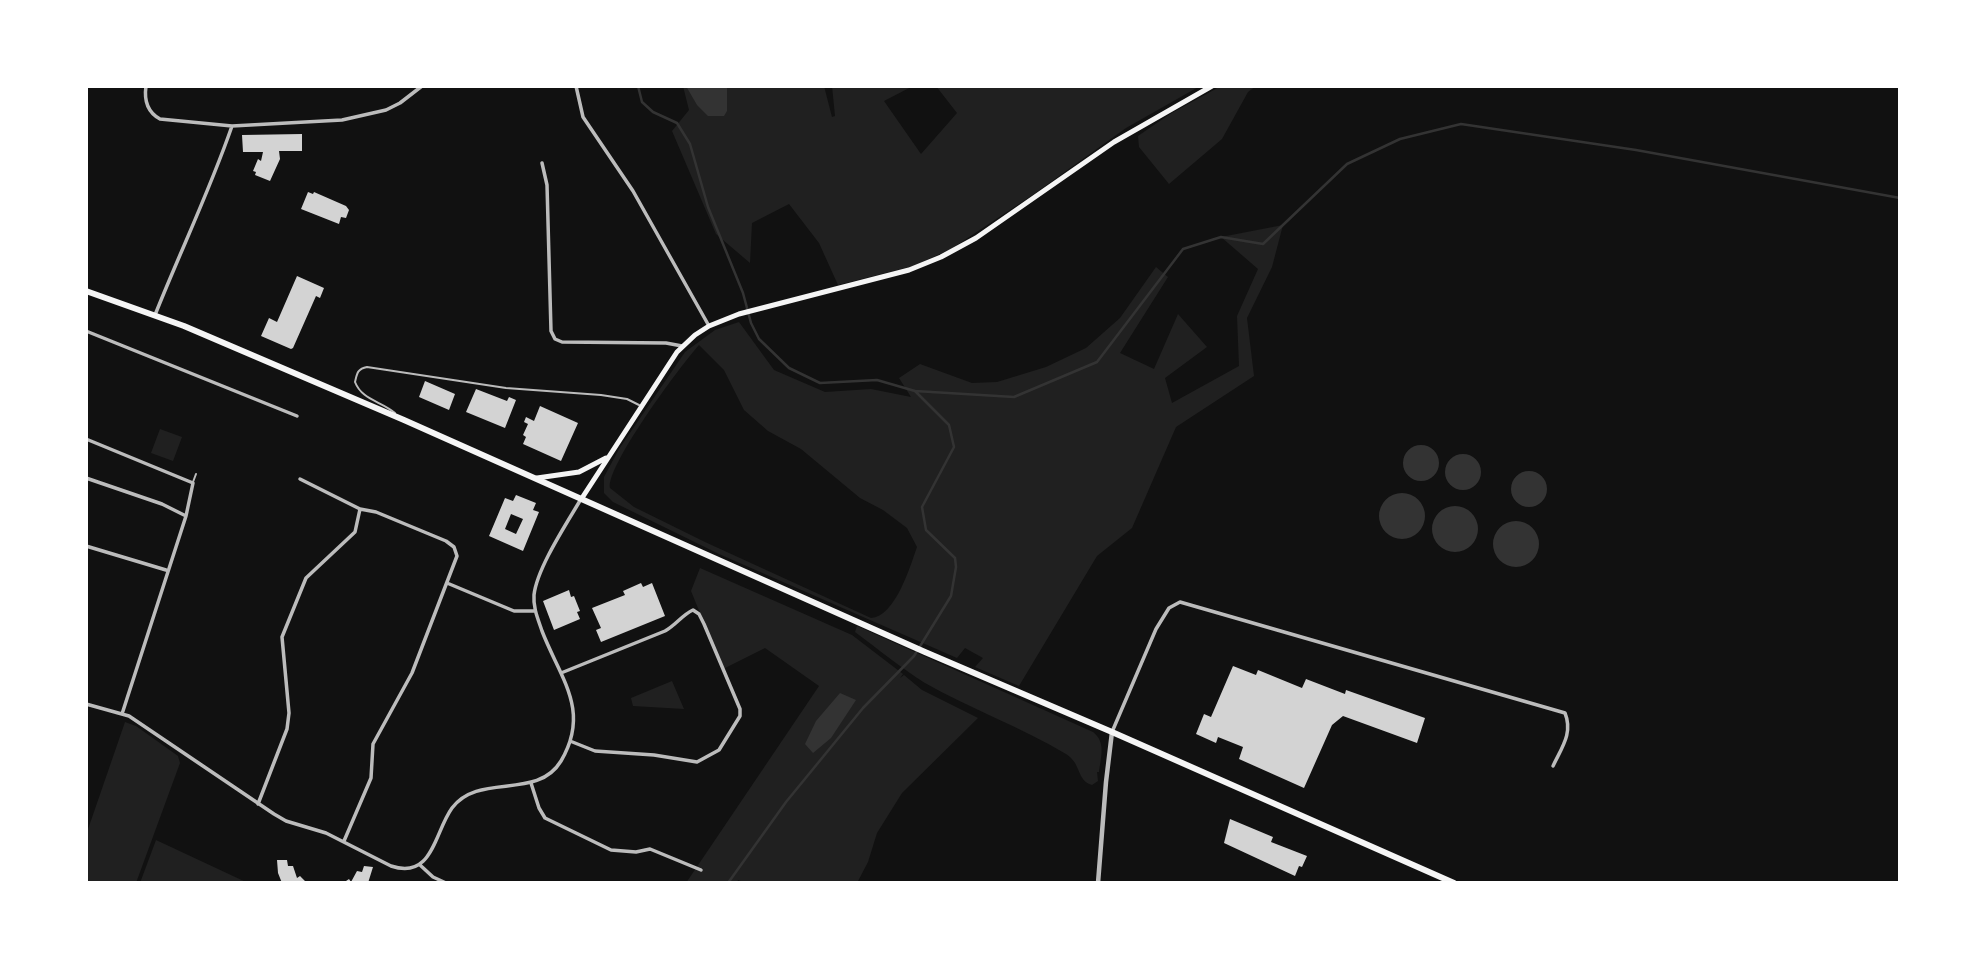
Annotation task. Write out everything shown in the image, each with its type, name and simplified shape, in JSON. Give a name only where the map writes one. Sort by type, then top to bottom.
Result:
[{"type":"main road","points":[[582,498],[682,346],[709,326],[739,314],[909,270],[941,257],[976,238],[1114,142],[1212,86]]},
{"type":"main road","points":[[86,291],[155,316],[404,420],[911,646],[1454,883]]},
{"type":"main road","points":[[537,478],[579,472],[606,458]]},
{"type":"street","points":[[146,86],[146,105],[152,115],[160,119],[232,126],[303,124],[363,117],[400,103],[422,86]]},
{"type":"street","points":[[576,86],[583,117],[633,191],[709,326]]},
{"type":"street","points":[[155,316],[232,126]]},
{"type":"street","points":[[542,163],[547,185],[551,331],[555,339],[562,342],[666,343],[682,346]]},
{"type":"street","points":[[86,331],[296,416]]},
{"type":"street","points":[[86,439],[193,483],[186,516],[166,570],[122,714]]},
{"type":"street","points":[[86,478],[162,504],[186,516]]},
{"type":"street","points":[[300,479],[360,509],[376,512],[451,544],[457,556],[412,673],[373,744],[371,778],[344,842]]},
{"type":"street","points":[[86,704],[129,716],[286,821],[344,842],[401,869],[420,865],[427,859],[457,801],[476,791],[531,783],[544,778],[556,768],[570,741],[575,713],[535,611],[535,591],[541,573],[582,498]]},
{"type":"street","points":[[258,804],[287,729],[289,713],[282,638],[306,578],[355,532],[360,509]]},
{"type":"street","points":[[86,546],[166,570]]},
{"type":"street","points":[[447,583],[514,611],[535,611]]},
{"type":"street","points":[[1098,883],[1112,732],[1156,629],[1169,608],[1180,602],[1565,713],[1570,724],[1568,733],[1553,766]]},
{"type":"street","points":[[561,673],[665,631],[693,610],[699,614],[704,624],[740,709],[740,716],[719,750],[697,762],[654,755],[595,751],[570,741]]},
{"type":"street","points":[[531,783],[538,808],[545,818],[611,850],[636,852],[650,849],[701,870]]},
{"type":"street","points":[[420,865],[433,877],[446,883]]},
{"type":"street","points":[[430,883],[433,877]]},
{"type":"lane","points":[[404,420],[386,405],[361,394],[355,383],[357,372],[361,368],[506,388],[611,396],[627,399],[641,406]]},
{"type":"lane","points":[[193,483],[196,474]]},
{"type":"shaded area","points":[[683,86],[824,86],[832,117],[835,116],[832,86],[913,86],[884,101],[921,154],[957,113],[936,86],[1200,86],[1126,128],[951,249],[913,266],[838,285],[819,243],[789,204],[752,223],[750,263],[716,234],[672,131],[689,110]]},
{"type":"shaded area","points":[[686,86],[727,86],[727,111],[724,116],[708,116],[697,105]]},
{"type":"shaded area","points":[[1221,86],[1256,86],[1248,92],[1222,139],[1169,184],[1139,147],[1138,136],[1170,114]]},
{"type":"shaded area","points":[[1283,225],[1272,267],[1247,318],[1254,376],[1176,427],[1132,528],[1097,556],[1019,686],[975,667],[983,658],[965,648],[957,658],[719,554],[613,502],[604,493],[604,477],[619,449],[685,352],[715,330],[739,322],[774,370],[825,392],[871,389],[911,397],[899,378],[920,364],[972,383],[997,382],[1046,367],[1086,348],[1120,318],[1156,267],[1168,277],[1120,353],[1154,369],[1178,314],[1207,347],[1165,378],[1172,403],[1239,366],[1237,316],[1258,269],[1221,237]],"holes":[[[699,345],[724,370],[744,410],[768,431],[801,449],[860,498],[883,510],[907,528],[917,547],[900,590],[880,615],[871,618],[705,542],[634,507],[610,488],[612,476],[632,438]]]},
{"type":"shaded area","points":[[160,429],[182,437],[173,461],[151,453]]},
{"type":"shaded area","points":[[1421,445],[1434,450],[1439,463],[1434,476],[1421,481],[1408,476],[1403,463],[1408,450]]},
{"type":"shaded area","points":[[1463,454],[1476,459],[1481,472],[1476,485],[1463,490],[1450,485],[1445,472],[1450,459]]},
{"type":"shaded area","points":[[1529,471],[1542,476],[1547,489],[1542,502],[1529,507],[1516,502],[1511,489],[1516,476]]},
{"type":"shaded area","points":[[1402,493],[1418,500],[1425,516],[1418,532],[1402,539],[1386,532],[1379,516],[1386,500]]},
{"type":"shaded area","points":[[1455,506],[1471,513],[1478,529],[1471,545],[1455,552],[1439,545],[1432,529],[1439,513]]},
{"type":"shaded area","points":[[1516,521],[1532,528],[1539,544],[1532,560],[1516,567],[1500,560],[1493,544],[1500,528]]},
{"type":"shaded area","points":[[700,568],[852,635],[903,674],[900,678],[904,675],[922,690],[978,718],[902,793],[877,833],[868,862],[857,883],[746,883],[738,880],[737,883],[686,883],[819,686],[765,648],[723,669],[691,591]]},
{"type":"shaded area","points":[[857,626],[1093,732],[1100,740],[1102,750],[1097,772],[1098,781],[1092,785],[1087,783],[1075,762],[1049,744],[925,683],[855,632]]},
{"type":"shaded area","points":[[672,681],[684,709],[633,706],[631,698]]},
{"type":"shaded area","points":[[840,693],[856,700],[831,738],[813,753],[805,744],[816,721]]},
{"type":"shaded area","points":[[125,722],[136,726],[178,756],[180,763],[136,883],[86,883],[86,835]]},
{"type":"shaded area","points":[[156,840],[248,883],[140,883]]},
{"type":"building","points":[[302,134],[302,151],[279,151],[280,159],[270,181],[255,175],[256,172],[253,171],[258,159],[261,161],[263,152],[243,152],[242,135]]},
{"type":"building","points":[[308,192],[346,206],[349,210],[346,218],[341,217],[339,224],[301,209]]},
{"type":"building","points":[[297,276],[324,288],[320,298],[316,296],[291,349],[261,336],[269,318],[277,322]]},
{"type":"building","points":[[425,381],[455,394],[449,410],[419,397]]},
{"type":"building","points":[[476,389],[507,401],[509,397],[516,400],[505,428],[466,412]]},
{"type":"building","points":[[540,406],[578,423],[561,461],[523,444],[526,437],[523,435],[528,424],[524,422],[526,417],[534,421]]},
{"type":"building","points":[[516,495],[536,503],[533,510],[539,512],[523,551],[489,536],[505,498],[513,501]],"holes":[[[511,514],[523,519],[516,534],[505,529]]]},
{"type":"building","points":[[641,583],[643,587],[652,583],[665,616],[601,642],[596,630],[601,628],[592,608],[625,595],[623,591]]},
{"type":"building","points":[[569,590],[580,611],[577,612],[580,619],[554,630],[543,601]]},
{"type":"building","points":[[1233,666],[1256,675],[1258,670],[1302,688],[1306,679],[1345,694],[1346,690],[1425,718],[1417,743],[1343,716],[1332,725],[1304,788],[1239,759],[1243,747],[1218,737],[1216,743],[1196,734],[1204,714],[1211,717]]},
{"type":"building","points":[[1230,819],[1273,837],[1271,842],[1307,856],[1302,867],[1299,866],[1295,876],[1224,843]]},
{"type":"building","points":[[277,860],[287,860],[288,866],[293,866],[297,878],[300,876],[307,883],[282,883]]},
{"type":"building","points":[[364,866],[373,867],[368,883],[343,883],[349,879],[351,882],[357,871],[362,872]]},
{"type":"waterway","points":[[638,86],[642,102],[653,112],[677,123],[690,144],[708,207],[759,339],[789,368],[820,383],[877,380],[915,391],[949,425],[954,447],[922,507],[926,530],[955,558],[951,596],[914,656],[863,708],[786,802],[728,883]]},
{"type":"waterway","points":[[915,391],[1014,397],[1097,362],[1183,249],[1221,237],[1263,244],[1347,164],[1400,139],[1461,124],[1636,150],[1900,198]]}]
